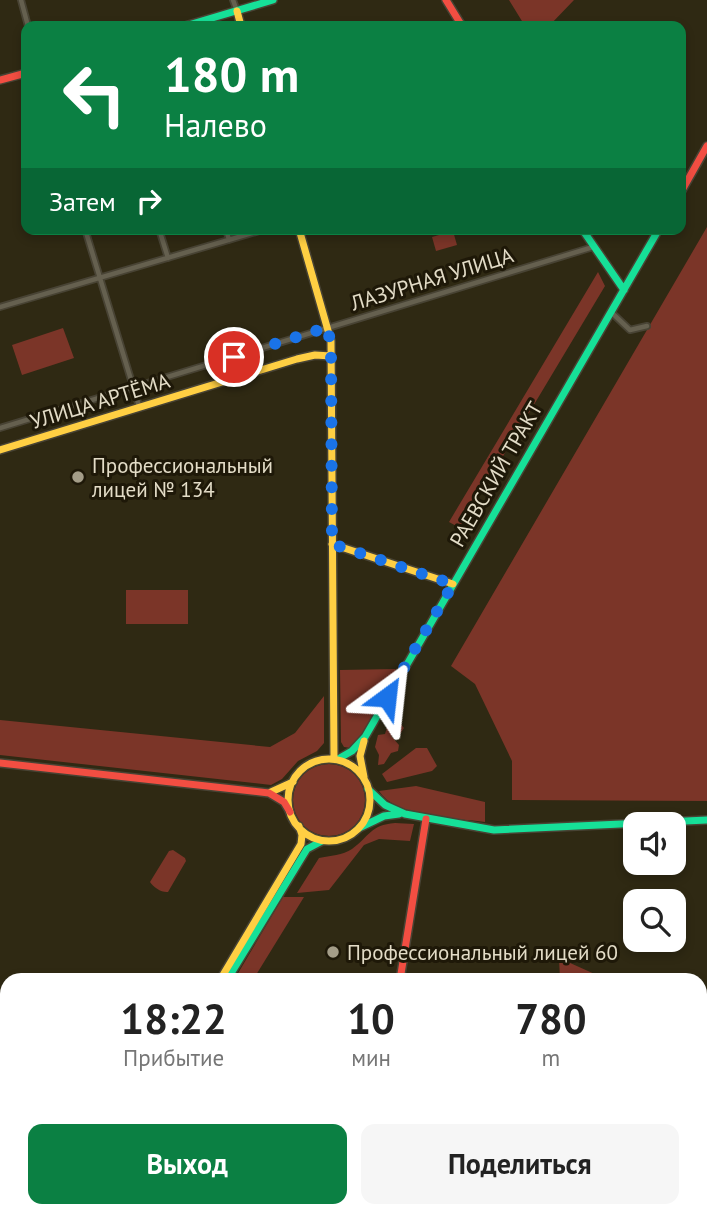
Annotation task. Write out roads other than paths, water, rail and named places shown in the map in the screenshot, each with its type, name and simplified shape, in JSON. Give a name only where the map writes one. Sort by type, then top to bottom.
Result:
[{"type":"main road","points":[[202,21],[273,0]]},
{"type":"main road","points":[[446,0],[459,21]]},
{"type":"main road","points":[[237,11],[240,21]]},
{"type":"main road","points":[[0,80],[21,74]]},
{"type":"main road","points":[[686,183],[707,146]]},
{"type":"main road","points":[[301,235],[328,327],[331,356],[336,759]]},
{"type":"main road","points":[[586,235],[624,290]]},
{"type":"main road","name":"РАЕВСКИЙ ТРАКТ","points":[[336,759],[352,751],[365,737],[656,235]]},
{"type":"main road","name":"УЛИЦА АРТЁМА","points":[[0,450],[297,359],[331,356]]},
{"type":"main road","points":[[332,544],[453,584]]},
{"type":"main road","name":"РАЕВСКИЙ ТРАКТ","points":[[365,737],[360,756],[365,779]]},
{"type":"main road","points":[[290,812],[288,800],[298,773],[313,762],[336,759],[357,770],[365,779],[368,810],[359,828]]},
{"type":"main road","points":[[0,763],[270,793],[293,782]]},
{"type":"main road","points":[[368,789],[385,805],[405,814],[494,830],[707,820]]},
{"type":"main road","points":[[224,973],[301,844],[302,835],[284,802],[270,793]]},
{"type":"main road","points":[[231,973],[307,849],[323,841],[343,838],[384,816],[405,814]]},
{"type":"main road","points":[[401,973],[426,819]]},
{"type":"main road","points":[[298,826],[307,834],[323,841]]},
{"type":"street","points":[[21,0],[27,21]]},
{"type":"street","points":[[233,0],[237,11]]},
{"type":"street","points":[[87,235],[139,406]]},
{"type":"street","points":[[161,235],[168,258]]},
{"type":"street","points":[[228,235],[229,240]]},
{"type":"street","points":[[0,307],[246,235]]},
{"type":"street","name":"ЛАЗУРНАЯ УЛИЦА","points":[[0,428],[593,247]]},
{"type":"street","points":[[611,313],[630,330],[647,326]]},
{"type":"place","name":"Профессиональный лицей № 134","points":[[78,477]]},
{"type":"place","name":"Профессиональный лицей 60","points":[[333,952]]}]
